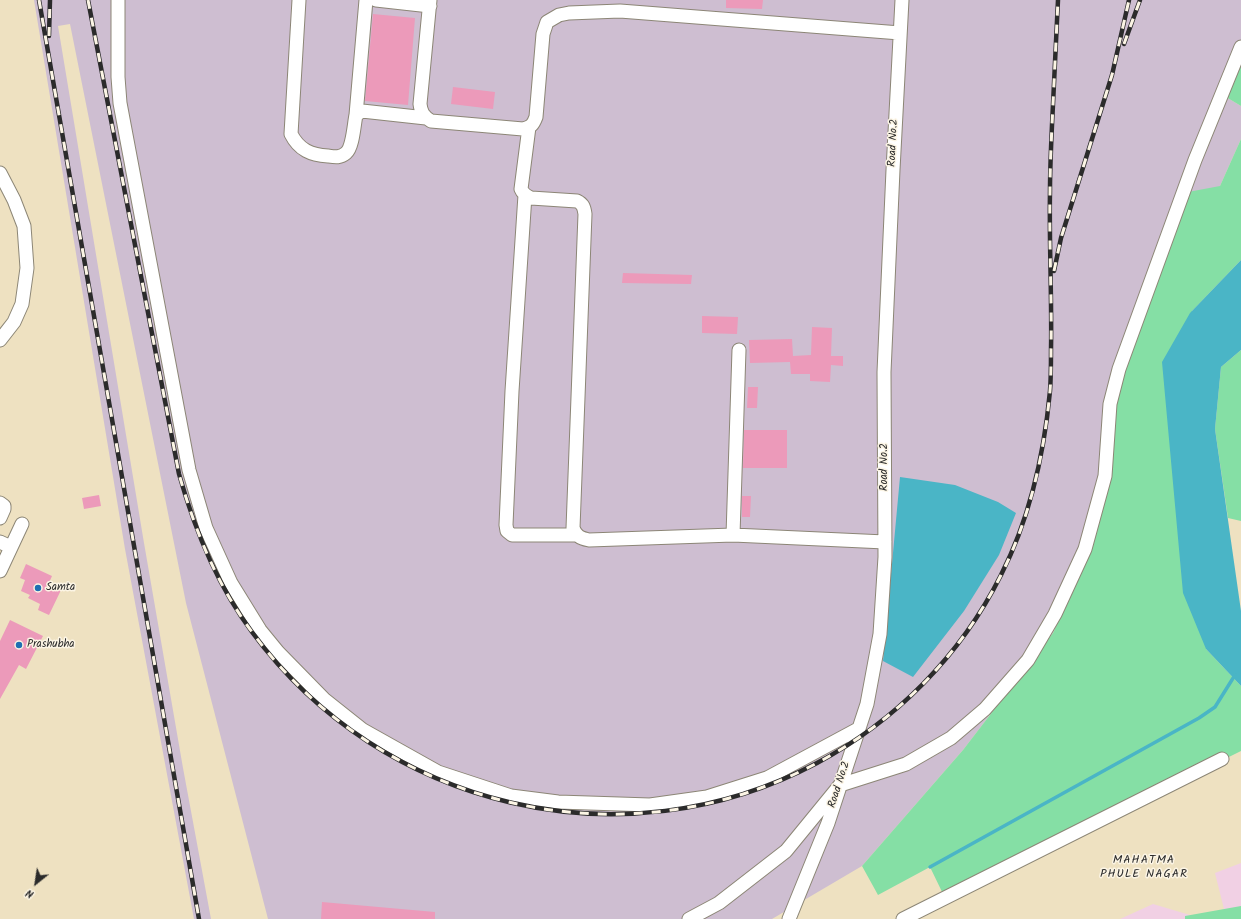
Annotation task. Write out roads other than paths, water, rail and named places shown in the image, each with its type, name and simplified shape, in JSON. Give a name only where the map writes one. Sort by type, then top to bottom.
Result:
[{"type":"street","points":[[118,0],[118,77],[120,103],[189,470],[206,528],[231,583],[260,630],[278,652],[324,699],[364,730],[438,772],[511,796],[558,802],[650,805],[707,797],[767,778],[858,729]]},
{"type":"street","points":[[299,0],[291,134],[295,141],[311,154],[338,157],[346,153],[350,146],[356,114],[366,0]]},
{"type":"street","points":[[376,0],[430,3],[420,104],[421,112],[426,118],[431,121],[523,129],[534,124],[536,117],[542,34],[545,26],[547,22],[552,19],[568,13],[620,10],[900,33]]},
{"type":"street","name":"Road No.2","points":[[789,919],[828,823],[867,704],[880,634],[885,557],[884,372],[902,0]]},
{"type":"street","points":[[689,919],[719,903],[786,851],[840,785],[906,764],[951,738],[985,709],[1028,660],[1055,614],[1086,549],[1105,476],[1110,404],[1119,369],[1196,160],[1241,47]]},
{"type":"street","points":[[356,114],[362,111],[426,118]]},
{"type":"street","points":[[529,127],[523,175],[506,525],[508,531],[512,535],[575,535],[589,540],[732,536],[885,542]]},
{"type":"street","points":[[0,173],[14,200],[24,226],[27,268],[22,304],[14,322],[0,340]]},
{"type":"street","points":[[523,192],[531,198],[577,201],[582,203],[585,208],[573,528],[575,535]]},
{"type":"street","points":[[732,536],[739,350]]},
{"type":"street","points":[[0,503],[4,509],[0,518]]},
{"type":"street","points":[[0,571],[6,544],[22,524]]},
{"type":"street","points":[[904,919],[1222,759]]},
{"type":"water","points":[[1241,260],[1241,350],[1221,367],[1215,429],[1241,611],[1241,686],[1206,649],[1183,593],[1162,362],[1190,313]]},
{"type":"water","points":[[900,477],[955,485],[998,502],[1016,513],[999,555],[964,611],[913,677],[883,661]]},
{"type":"waterway","points":[[930,867],[1199,718],[1215,707],[1235,675]]},
{"type":"railway","points":[[39,0],[199,919]]},
{"type":"railway","points":[[49,36],[50,0]]},
{"type":"railway","points":[[88,0],[179,474],[192,516],[208,557],[239,614],[252,632],[306,693],[368,742],[437,778],[510,802],[587,813],[665,811],[742,794],[817,763],[846,746],[873,727],[924,683],[946,659],[985,604],[1011,553],[1028,509],[1040,462],[1050,391],[1050,166],[1058,0]]},
{"type":"railway","points":[[1054,271],[1061,238],[1112,75],[1129,0]]},
{"type":"railway","points":[[1124,44],[1140,0]]},
{"type":"place","name":"Samta","points":[[38,588]]},
{"type":"place","name":"Prashubha","points":[[19,645]]},
{"type":"district","name":"MAHATMA PHULE NAGAR","points":[[1144,868]]}]
